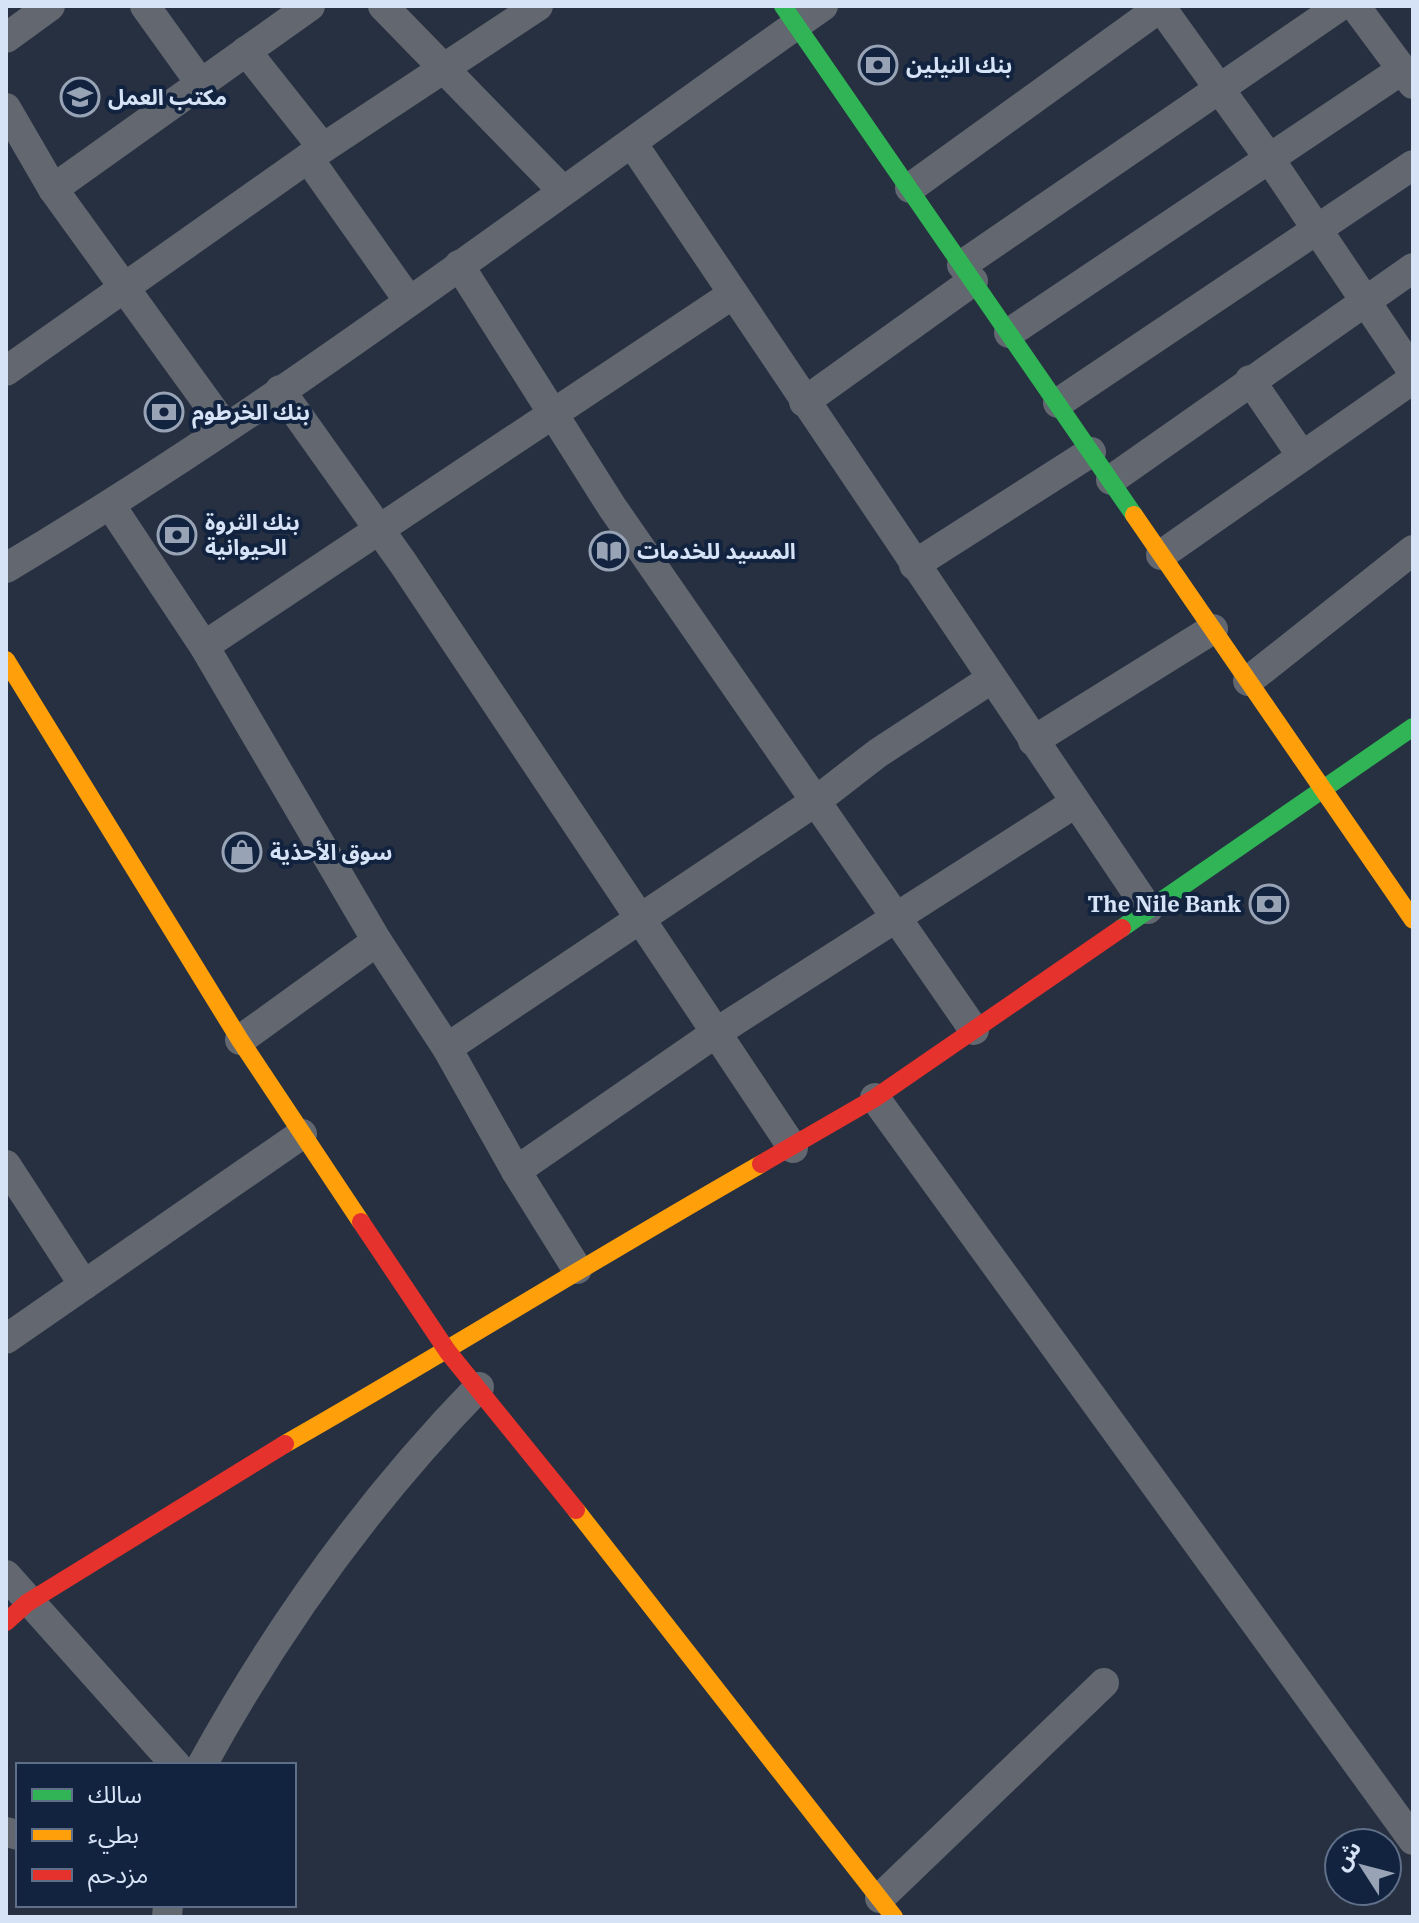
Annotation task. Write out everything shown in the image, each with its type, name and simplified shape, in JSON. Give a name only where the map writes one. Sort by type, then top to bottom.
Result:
[{"type":"street","points":[[6,38],[50,6]]},
{"type":"street","points":[[145,6],[201,84]]},
{"type":"street","points":[[53,189],[310,6]]},
{"type":"street","points":[[383,6],[563,191]]},
{"type":"street","points":[[6,371],[315,153],[538,6]]},
{"type":"street","points":[[6,568],[111,506],[409,301],[632,143],[790,15],[823,6]]},
{"type":"street","points":[[910,188],[1161,6],[1269,158],[1413,372]]},
{"type":"street","points":[[804,402],[968,273],[1340,6]]},
{"type":"street","points":[[1009,333],[1269,158],[1408,76],[1355,6]]},
{"type":"street","points":[[790,15],[1413,920]]},
{"type":"street","points":[[246,51],[409,301]]},
{"type":"street","points":[[6,108],[53,189],[225,427]]},
{"type":"street","points":[[632,143],[1148,909]]},
{"type":"street","points":[[1058,403],[1413,165]]},
{"type":"street","points":[[459,265],[612,507],[974,1030]]},
{"type":"street","points":[[1111,480],[1413,268]]},
{"type":"street","points":[[204,646],[733,294]]},
{"type":"street","points":[[1161,555],[1413,379]]},
{"type":"street","points":[[1250,380],[1302,456]]},
{"type":"street","points":[[280,390],[380,531],[643,918],[793,1148]]},
{"type":"street","points":[[914,565],[1091,452]]},
{"type":"street","points":[[111,506],[204,646],[377,941],[447,1048],[516,1171],[577,1269]]},
{"type":"street","points":[[1248,681],[1413,550]]},
{"type":"street","points":[[1033,741],[1213,629]]},
{"type":"street","points":[[6,660],[240,1040],[448,1352],[479,1387],[887,1908],[1104,1683]]},
{"type":"street","points":[[447,1048],[816,801],[911,730],[991,679]]},
{"type":"street","points":[[17,1612],[261,1457],[448,1352],[577,1269],[793,1148],[875,1098],[1413,727]]},
{"type":"street","points":[[516,1171],[717,1032],[1075,803]]},
{"type":"street","points":[[240,1040],[377,941]]},
{"type":"street","points":[[875,1098],[1413,1840]]},
{"type":"street","points":[[6,1339],[302,1134]]},
{"type":"street","points":[[6,1165],[84,1285]]},
{"type":"street","points":[[203,1763],[247,1683],[383,1491],[479,1387]]},
{"type":"street","points":[[6,1575],[17,1612],[174,1763]]},
{"type":"traffic: fast","points":[[783,6],[1134,515]]},
{"type":"traffic: fast","points":[[1122,928],[1413,727]]},
{"type":"traffic: slow","points":[[1134,515],[1413,920]]},
{"type":"traffic: slow","points":[[6,660],[240,1040],[361,1222]]},
{"type":"traffic: slow","points":[[285,1444],[761,1164]]},
{"type":"traffic: slow","points":[[576,1510],[894,1917]]},
{"type":"traffic: jam","points":[[761,1164],[875,1098],[1122,928]]},
{"type":"traffic: jam","points":[[361,1222],[448,1352],[576,1510]]},
{"type":"traffic: jam","points":[[6,1622],[27,1603],[285,1444]]},
{"type":"place","name":"بنك النيلين","points":[[878,65]]},
{"type":"place","name":"مكتب العمل","points":[[80,97]]},
{"type":"place","name":"بنك الخرطوم","points":[[164,412]]},
{"type":"place","name":"بنك الثروة الحيوانية","points":[[177,535]]},
{"type":"place","name":"المسيد للخدمات","points":[[609,551]]},
{"type":"place","name":"سوق الأحذية","points":[[242,852]]},
{"type":"place","name":"The Nile Bank","points":[[1269,904]]}]
